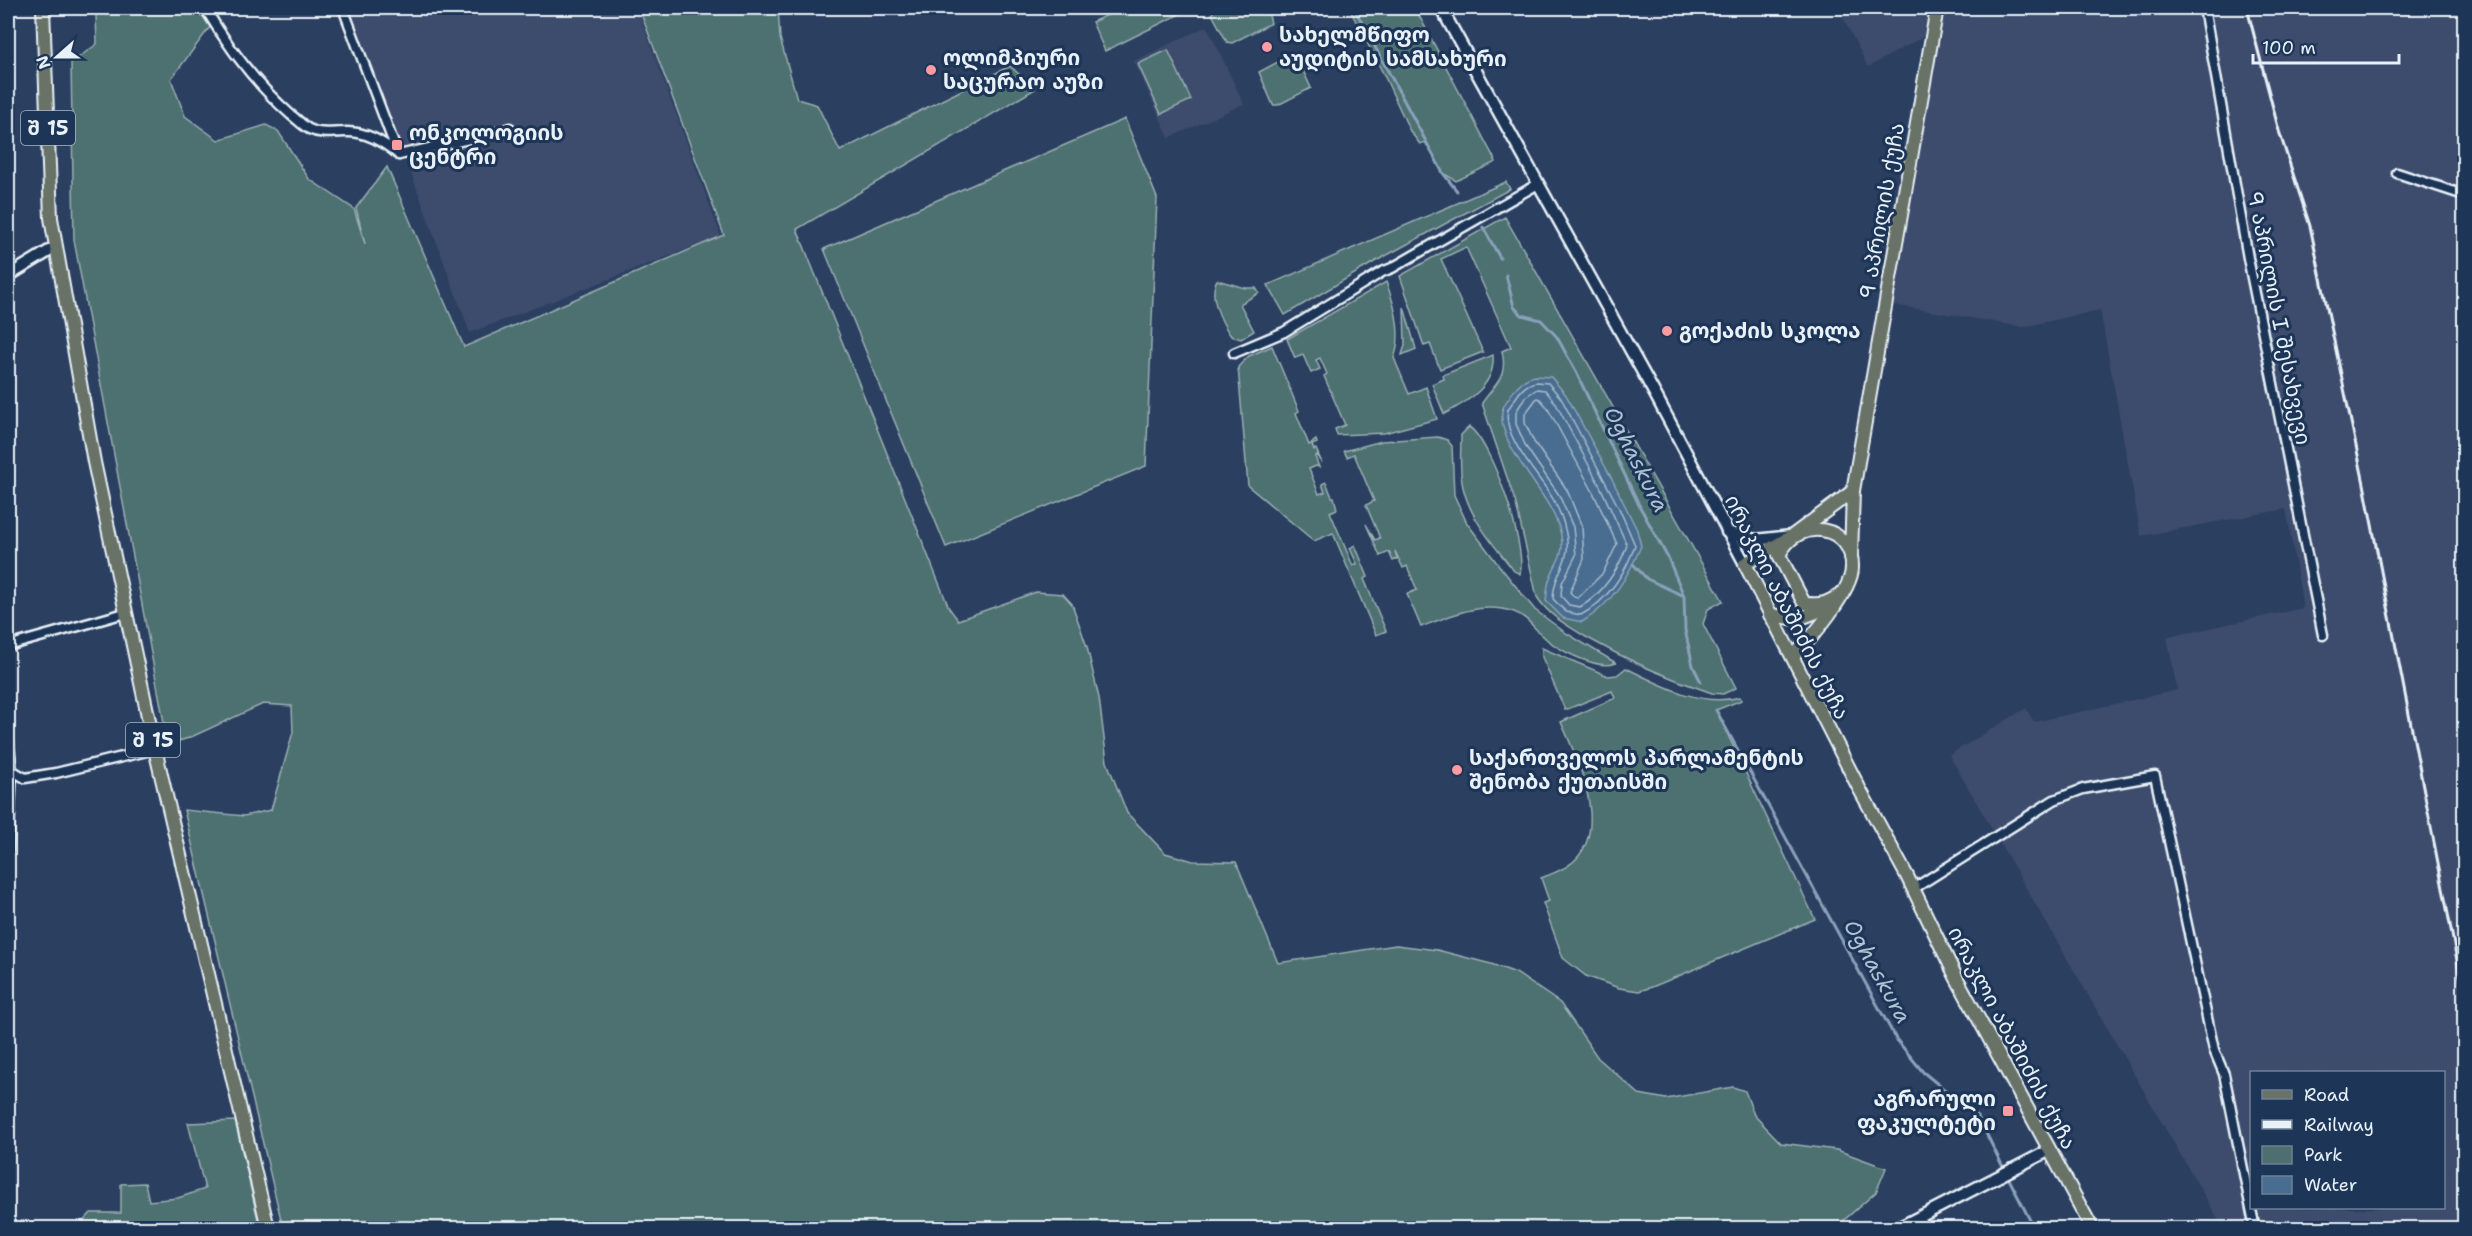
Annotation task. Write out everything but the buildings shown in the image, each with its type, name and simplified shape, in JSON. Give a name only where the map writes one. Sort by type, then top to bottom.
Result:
[{"type":"main road","name":"შ 15","points":[[43,8],[54,248],[125,613],[268,1228]]},
{"type":"main road","name":"ირაკლი აბაშიძის ქუჩა","points":[[1441,8],[1653,390],[1793,656],[1956,977],[2092,1228]]},
{"type":"main road","name":"9 აპრილის ქუჩა","points":[[1851,556],[1853,491],[1937,8]]},
{"type":"main road","points":[[8,276],[54,248]]},
{"type":"main road","points":[[1844,591],[1836,599],[1825,604],[1804,603],[1779,555],[1792,536],[1853,491]]},
{"type":"main road","points":[[1744,564],[1805,530],[1820,529],[1833,534],[1844,544],[1851,556],[1851,578],[1844,591],[1810,641],[1793,656]]},
{"type":"main road","points":[[1727,532],[1755,540],[1792,536]]},
{"type":"main road","points":[[1770,615],[1798,620],[1833,605]]},
{"type":"main road","points":[[1898,1228],[2049,1150]]},
{"type":"street","points":[[205,8],[222,35],[274,99],[308,129],[325,134],[347,132],[366,135],[387,144],[399,155]]},
{"type":"street","points":[[343,8],[399,155]]},
{"type":"street","name":"9 აპრილის I შესახვევი","points":[[2204,8],[2248,258],[2322,635]]},
{"type":"street","points":[[399,155],[510,128]]},
{"type":"street","points":[[2397,173],[2464,195]]},
{"type":"street","points":[[1234,353],[1284,332],[1382,272],[1538,184]]},
{"type":"street","points":[[8,646],[125,613]]},
{"type":"street","points":[[8,736],[10,770],[8,851]]},
{"type":"street","points":[[10,770],[26,778],[56,773],[155,748]]},
{"type":"street","points":[[1913,889],[2054,800],[2083,789],[2155,776],[2214,1050],[2224,1074],[2250,1204]]},
{"type":"street","points":[[2251,1209],[2254,1224]]},
{"type":"shaded area","points":[[350,8],[637,8],[721,236],[470,333]]},
{"type":"shaded area","points":[[1838,8],[2464,8],[2464,1228],[2223,1228],[1949,755],[2026,708],[2034,722],[2177,690],[2167,637],[2303,608],[2286,509],[2141,536],[2100,310],[2023,327],[1882,303],[1932,32],[1868,67]]},
{"type":"shaded area","points":[[1207,26],[1244,104],[1169,138],[1134,61]]},
{"type":"green space","points":[[76,8],[197,8],[210,27],[171,79],[185,116],[218,140],[266,125],[278,131],[309,179],[354,209],[365,244],[356,208],[387,167],[464,347],[724,235],[639,8],[778,8],[780,38],[797,99],[817,105],[840,151],[1010,66],[1035,89],[797,229],[949,608],[958,620],[1036,592],[1063,594],[1072,604],[1087,647],[1099,698],[1107,762],[1127,813],[1165,853],[1193,861],[1236,862],[1278,963],[1396,945],[1437,950],[1516,973],[1560,1003],[1598,1058],[1639,1094],[1666,1099],[1733,1087],[1745,1091],[1754,1115],[1781,1143],[1837,1150],[1886,1168],[1876,1192],[1835,1228],[283,1228],[184,810],[244,816],[271,810],[293,732],[292,706],[263,704],[189,738],[168,744],[74,240],[71,63],[97,44],[96,15]]},
{"type":"green space","points":[[1123,8],[1192,8],[1105,51],[1092,22]]},
{"type":"green space","points":[[1215,8],[1267,8],[1271,23],[1232,43],[1227,42],[1212,14]]},
{"type":"green space","points":[[1349,8],[1415,8],[1496,162],[1456,181],[1443,173],[1425,142],[1420,144],[1410,131]]},
{"type":"green space","points":[[1168,50],[1191,100],[1161,114],[1138,64]]},
{"type":"green space","points":[[1295,53],[1311,88],[1278,105],[1273,105],[1259,72]]},
{"type":"green space","points":[[1125,119],[1157,198],[1146,466],[946,547],[824,249]]},
{"type":"green space","points":[[1506,182],[1510,189],[1376,261],[1285,315],[1268,285]]},
{"type":"green space","points":[[1505,217],[1723,601],[1708,609],[1703,624],[1736,688],[1723,694],[1712,693],[1617,654],[1565,624],[1547,610],[1537,597],[1516,504],[1482,403],[1502,374],[1502,351],[1511,347],[1466,247],[1441,259],[1483,352],[1440,369],[1430,344],[1424,346],[1400,276]]},
{"type":"green space","points":[[1217,280],[1245,288],[1256,288],[1259,293],[1240,304],[1254,331],[1241,339],[1231,336],[1220,316],[1214,293]]},
{"type":"green space","points":[[1386,282],[1395,310],[1398,330],[1394,358],[1409,394],[1426,387],[1437,419],[1384,433],[1337,435],[1335,429],[1345,425],[1324,376],[1327,374],[1320,358],[1316,360],[1320,369],[1311,373],[1303,355],[1295,358],[1287,339]]},
{"type":"green space","points":[[1404,307],[1416,349],[1402,355],[1405,345]]},
{"type":"green space","points":[[1272,346],[1299,411],[1296,413],[1309,445],[1316,440],[1317,443],[1312,445],[1322,463],[1317,455],[1315,457],[1319,467],[1309,469],[1319,494],[1325,492],[1322,484],[1326,482],[1337,509],[1330,512],[1353,566],[1357,564],[1350,548],[1355,545],[1368,577],[1364,579],[1386,631],[1376,635],[1333,533],[1314,541],[1248,486],[1238,367],[1249,356]]},
{"type":"green space","points":[[1493,355],[1493,366],[1485,384],[1471,398],[1444,414],[1432,384],[1444,379],[1443,375]]},
{"type":"green space","points":[[1469,427],[1488,452],[1506,496],[1518,542],[1521,561],[1520,574],[1514,571],[1484,532],[1466,499],[1461,475],[1461,435]]},
{"type":"green space","points":[[1438,437],[1447,440],[1452,446],[1454,495],[1467,523],[1497,563],[1535,610],[1566,633],[1616,663],[1599,664],[1566,652],[1548,641],[1522,616],[1502,609],[1466,611],[1421,627],[1407,594],[1417,590],[1407,566],[1403,568],[1395,551],[1397,559],[1393,561],[1389,552],[1380,556],[1366,524],[1375,540],[1380,538],[1366,505],[1374,501],[1354,454],[1347,457],[1344,451],[1382,441]]},
{"type":"green space","points":[[1542,648],[1608,676],[1617,675],[1626,668],[1667,688],[1696,697],[1726,700],[1740,697],[1742,700],[1716,710],[1815,919],[1639,991],[1619,988],[1586,976],[1563,958],[1543,903],[1549,901],[1541,878],[1565,867],[1577,858],[1586,844],[1590,827],[1590,809],[1587,790],[1575,753],[1561,722],[1615,698],[1612,691],[1565,710],[1542,657]]},
{"type":"green space","points":[[235,1121],[260,1228],[77,1228],[91,1213],[121,1213],[121,1184],[145,1183],[149,1201],[178,1198],[205,1189],[188,1123]]},
{"type":"water","points":[[1535,376],[1551,377],[1566,395],[1612,479],[1637,530],[1641,546],[1618,589],[1602,607],[1582,622],[1563,618],[1546,601],[1549,581],[1560,556],[1562,539],[1554,516],[1516,455],[1503,425],[1502,411],[1506,402],[1521,382]]},
{"type":"waterway","name":"Oghaskura","points":[[1354,8],[1443,173],[1457,191]]},
{"type":"waterway","name":"Oghaskura","points":[[1483,227],[1500,258]]},
{"type":"waterway","name":"Oghaskura","points":[[1506,275],[1514,307],[1522,315],[1541,320],[1557,337],[1640,507],[1668,558],[1684,596],[1685,630],[1693,666],[1701,682]]},
{"type":"waterway","points":[[1633,564],[1647,579],[1684,596]]},
{"type":"waterway","name":"Oghaskura","points":[[1716,710],[1896,1039],[1923,1072],[1978,1117],[2004,1169]]},
{"type":"waterway","name":"Oghaskura","points":[[2007,1175],[2034,1228]]},
{"type":"railway","points":[[2247,8],[2279,131],[2310,226],[2364,484],[2464,996]]},
{"type":"place","name":"სახელმწიფო აუდიტის სამსახური","points":[[1267,47]]},
{"type":"place","name":"ოლიმპიური საცურაო აუზი","points":[[931,70]]},
{"type":"place","name":"ონკოლოგიის ცენტრი","points":[[397,145]]},
{"type":"place","name":"გოქაძის სკოლა","points":[[1667,331]]},
{"type":"place","name":"საქართველოს პარლამენტის შენობა ქუთაისში","points":[[1457,770]]},
{"type":"place","name":"აგრარული ფაკულტეტი","points":[[2008,1111]]}]
